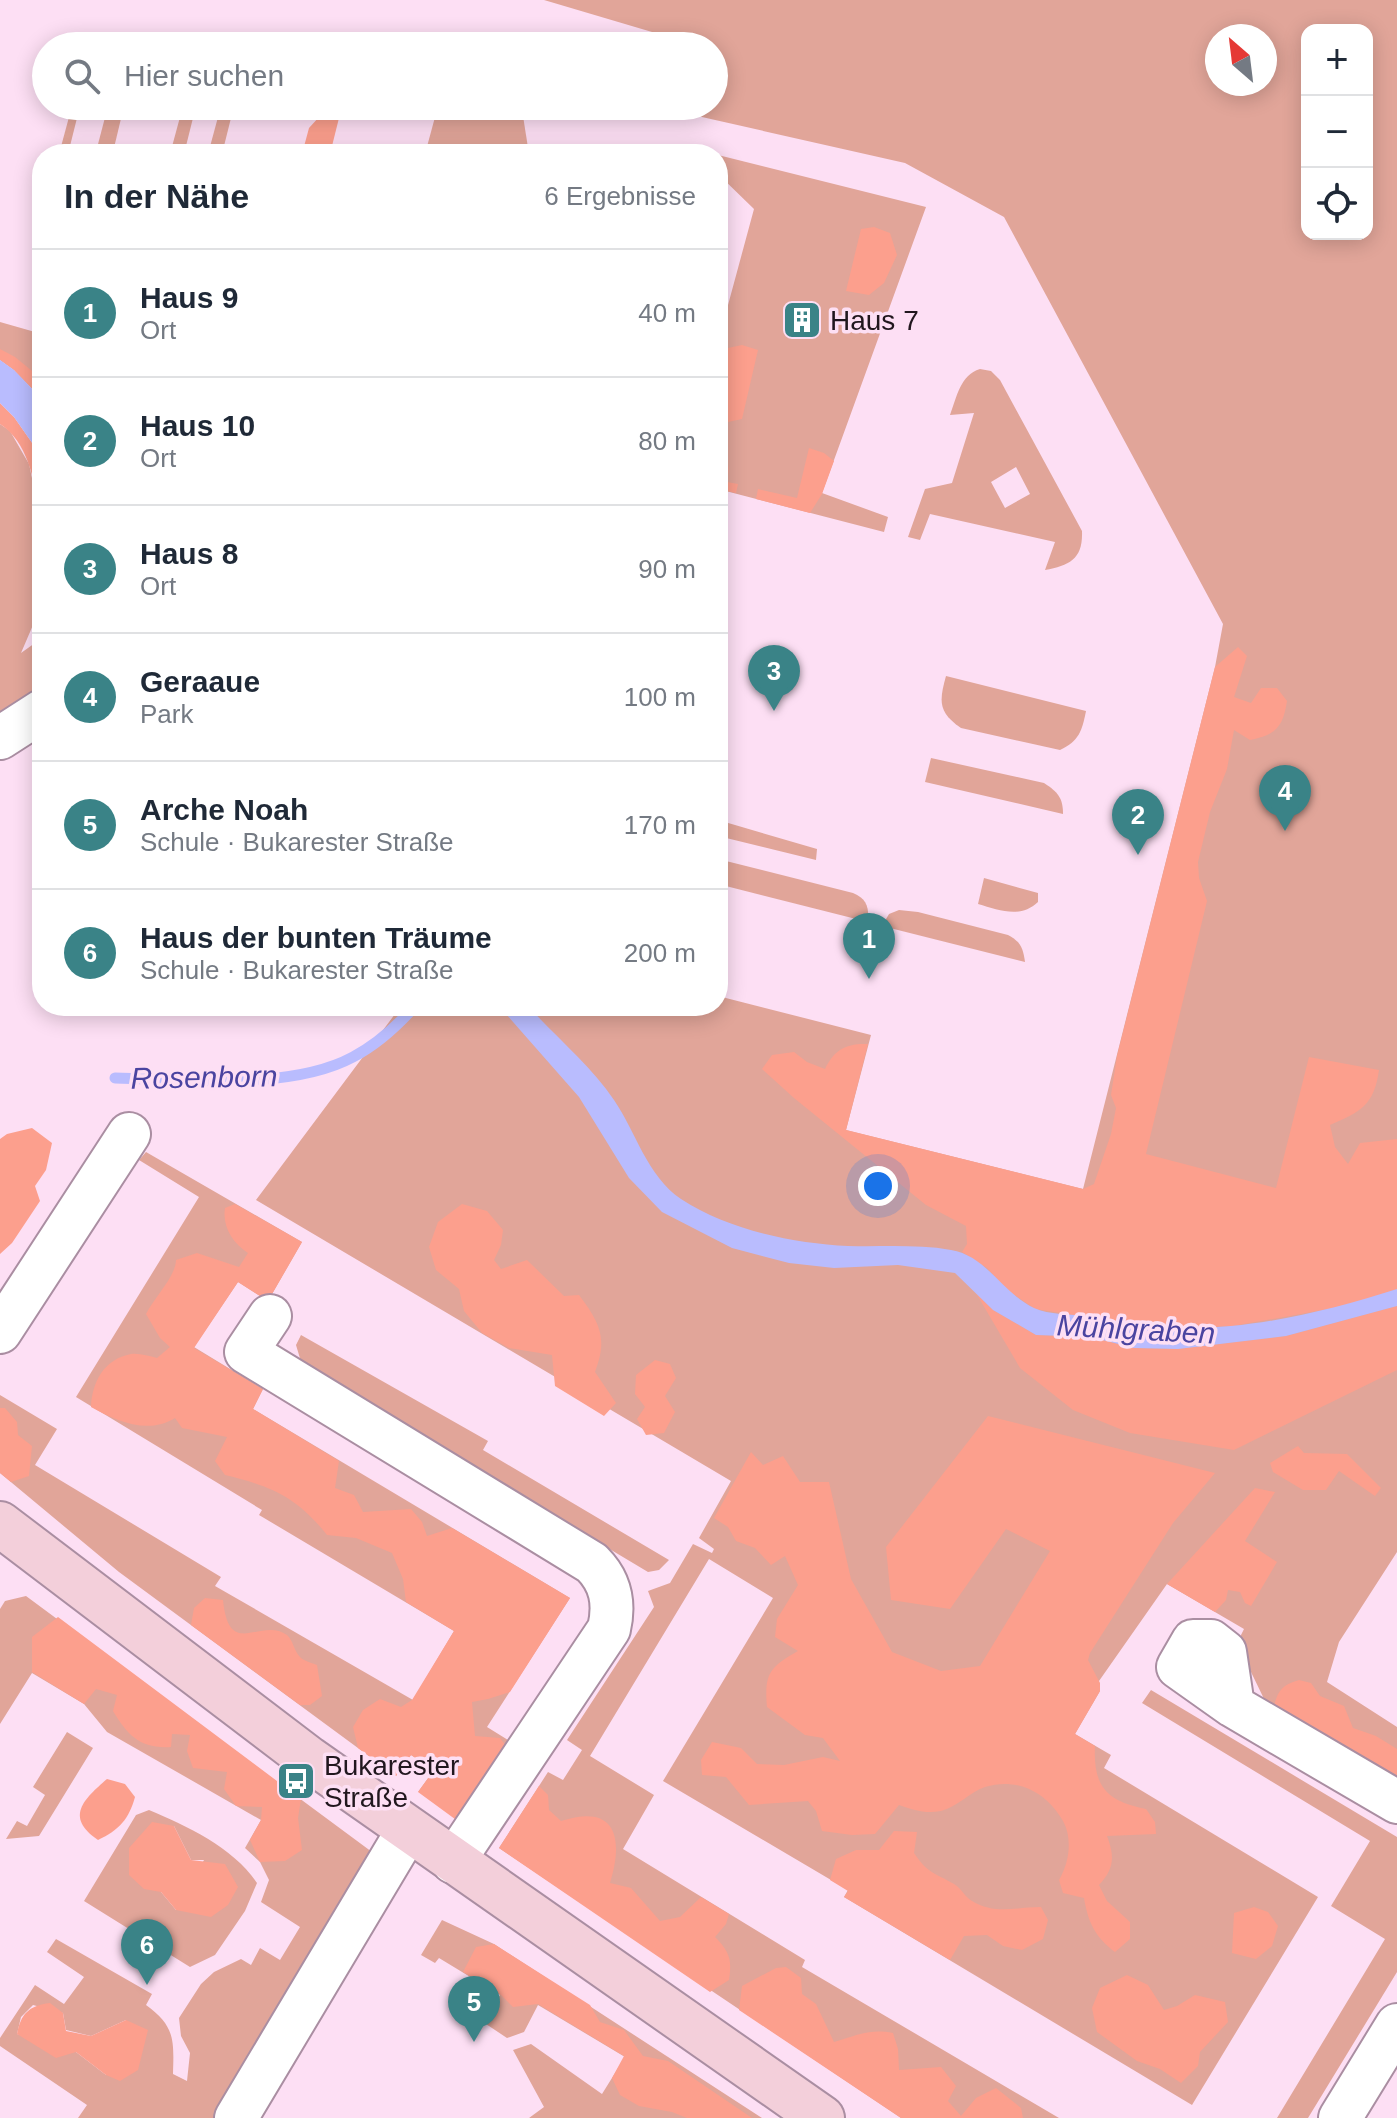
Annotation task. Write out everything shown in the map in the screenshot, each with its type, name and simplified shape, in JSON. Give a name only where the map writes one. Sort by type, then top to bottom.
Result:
[{"type":"street","points":[[0,738],[32,717]]},
{"type":"street","points":[[0,1332],[129,1134]]},
{"type":"street","points":[[270,1316],[246,1352],[592,1563],[604,1575],[611,1593],[613,1612],[609,1629],[453,1862]]},
{"type":"street","points":[[3,1533],[408,1830],[822,2118]]},
{"type":"street","points":[[1233,1706],[1397,1802]]},
{"type":"street","points":[[236,2118],[408,1830]]},
{"type":"street","points":[[1340,2118],[1397,2025]]},
{"type":"shaded area","points":[[544,0],[1397,0],[1397,1552],[1339,1642],[1327,1682],[1397,1727],[1397,1785],[1266,1703],[1237,1643],[1244,1629],[1167,1584],[1099,1681],[1100,1691],[1075,1734],[1111,1755],[1104,1768],[1318,1897],[1192,2105],[844,1897],[848,1890],[663,1781],[773,1598],[709,1559],[590,1756],[654,1795],[623,1849],[805,1960],[802,1967],[1059,2118],[901,2118],[499,1848],[548,1772],[563,1780],[582,1750],[567,1740],[654,1607],[648,1591],[670,1583],[693,1544],[712,1553],[714,1549],[699,1538],[731,1481],[256,1200],[394,1016],[728,1016],[728,999],[871,1035],[846,1130],[1083,1189],[1215,667],[1223,624],[1004,217],[905,163],[715,120],[728,120],[728,32],[652,32]]},
{"type":"shaded area","points":[[68,120],[76,120],[70,144],[62,144]]},
{"type":"shaded area","points":[[104,120],[121,120],[115,144],[98,144]]},
{"type":"shaded area","points":[[179,120],[192,120],[186,144],[173,144]]},
{"type":"shaded area","points":[[217,120],[230,120],[224,144],[211,144]]},
{"type":"shaded area","points":[[316,120],[338,120],[332,144],[305,144],[309,128]]},
{"type":"shaded area","points":[[434,120],[524,120],[527,144],[428,144]]},
{"type":"shaded area","points":[[728,158],[926,207],[822,493],[888,517],[884,532],[728,492],[728,305],[754,209],[728,184]]},
{"type":"shaded area","points":[[874,227],[890,233],[897,255],[884,283],[869,295],[846,291],[861,229]]},
{"type":"shaded area","points":[[0,322],[32,331],[32,389],[0,360]]},
{"type":"shaded area","points":[[742,345],[758,350],[742,419],[728,422],[728,348]]},
{"type":"shaded area","points":[[0,349],[32,371],[32,389],[14,370],[0,360]]},
{"type":"shaded area","points":[[980,369],[991,371],[1000,380],[1082,531],[1080,548],[1068,563],[1045,570],[1055,542],[930,514],[920,540],[908,537],[925,489],[952,483],[974,413],[950,415],[960,388],[973,372]],"holes":[[[1016,467],[1030,494],[1005,508],[991,482]]]},
{"type":"shaded area","points":[[0,403],[32,443],[32,476],[19,444],[0,424]]},
{"type":"shaded area","points":[[0,424],[10,431],[29,464],[32,478],[32,627],[21,653],[32,645],[32,693],[0,714]]},
{"type":"shaded area","points":[[809,448],[824,453],[834,461],[822,494],[810,513],[756,499],[758,489],[797,498]]},
{"type":"shaded area","points":[[728,482],[738,484],[736,493],[728,491]]},
{"type":"shaded area","points":[[1238,647],[1247,656],[1234,697],[1251,703],[1261,688],[1277,688],[1287,701],[1283,717],[1272,732],[1250,740],[1234,730],[1227,769],[1210,812],[1198,862],[1199,878],[1207,901],[1146,1154],[1276,1188],[1309,1057],[1379,1070],[1374,1092],[1364,1106],[1330,1125],[1335,1147],[1348,1164],[1360,1143],[1397,1139],[1397,1289],[1345,1306],[1233,1326],[1144,1326],[1035,1309],[1007,1290],[987,1268],[962,1252],[967,1244],[966,1226],[926,1205],[762,1069],[772,1055],[794,1052],[807,1062],[825,1069],[832,1057],[842,1049],[868,1044],[846,1130],[1083,1189],[1094,1184],[1111,1134],[1116,1108],[1111,1095],[1117,1056],[1215,667]]},
{"type":"shaded area","points":[[946,676],[1086,711],[1081,730],[1072,743],[1060,750],[961,728],[948,717],[942,705]]},
{"type":"shaded area","points":[[931,758],[1044,783],[1059,796],[1063,814],[925,782]]},
{"type":"shaded area","points":[[728,823],[817,849],[816,860],[728,838]]},
{"type":"shaded area","points":[[728,862],[853,893],[866,904],[868,922],[728,887]]},
{"type":"shaded area","points":[[984,878],[1038,893],[1038,902],[1017,912],[978,904]]},
{"type":"shaded area","points":[[899,910],[1008,935],[1021,946],[1025,962],[882,926],[889,914]]},
{"type":"shaded area","points":[[32,1128],[52,1143],[46,1170],[35,1186],[40,1201],[12,1243],[0,1254],[0,1139],[7,1134]]},
{"type":"shaded area","points":[[146,1152],[302,1242],[268,1301],[238,1282],[194,1347],[263,1389],[253,1409],[570,1598],[487,1727],[513,1743],[418,1792],[434,1770],[411,1755],[396,1776],[119,1572],[0,1473],[0,1395],[57,1429],[35,1465],[221,1577],[215,1586],[413,1700],[454,1631],[259,1515],[262,1510],[76,1397],[199,1197],[139,1160]]},
{"type":"shaded area","points":[[235,1204],[302,1242],[268,1301],[238,1282],[194,1348],[263,1389],[253,1409],[339,1461],[335,1488],[354,1495],[363,1512],[411,1509],[422,1522],[427,1536],[452,1528],[570,1598],[510,1692],[472,1702],[475,1736],[500,1738],[509,1750],[459,1822],[418,1792],[434,1770],[411,1755],[396,1776],[358,1748],[353,1727],[363,1710],[380,1699],[401,1707],[412,1700],[454,1631],[406,1602],[403,1579],[392,1553],[356,1538],[327,1535],[294,1502],[270,1489],[225,1475],[215,1461],[227,1437],[182,1428],[175,1418],[154,1425],[132,1424],[91,1407],[97,1381],[107,1366],[131,1354],[157,1358],[170,1347],[160,1338],[146,1314],[169,1280],[176,1260],[197,1253],[239,1267],[248,1253],[230,1234],[225,1222],[225,1208]]},
{"type":"shaded area","points":[[462,1204],[487,1211],[503,1230],[494,1260],[501,1269],[527,1260],[564,1296],[579,1295],[586,1305],[600,1331],[601,1350],[595,1372],[616,1403],[604,1416],[555,1386],[552,1355],[509,1348],[482,1333],[464,1311],[459,1289],[436,1270],[429,1247],[438,1222]]},
{"type":"shaded area","points":[[976,1293],[993,1310],[1036,1335],[1091,1337],[1134,1348],[1178,1349],[1286,1336],[1397,1306],[1397,1370],[1234,1450],[1130,1433],[1073,1410],[1020,1368]]},
{"type":"shaded area","points":[[301,1335],[488,1441],[483,1450],[669,1560],[659,1570],[648,1572],[302,1365],[296,1345]]},
{"type":"shaded area","points":[[655,1360],[670,1364],[676,1378],[665,1396],[675,1412],[664,1433],[646,1435],[637,1419],[645,1407],[635,1394],[636,1375]]},
{"type":"shaded area","points":[[0,1408],[5,1408],[17,1422],[18,1435],[32,1446],[29,1476],[11,1482],[0,1473]]},
{"type":"shaded area","points":[[988,1416],[1215,1473],[1173,1523],[1088,1660],[1100,1683],[1100,1691],[1075,1734],[1095,1746],[1096,1772],[1105,1790],[1121,1801],[1146,1809],[1155,1822],[1156,1834],[1107,1836],[1112,1862],[1108,1874],[1099,1885],[1107,1901],[1130,1922],[1130,1939],[1115,1952],[1102,1941],[1094,1928],[1084,1898],[1063,1893],[1059,1880],[1068,1851],[1066,1828],[1049,1802],[1030,1790],[997,1784],[935,1812],[899,1805],[875,1834],[852,1835],[822,1831],[816,1811],[808,1801],[749,1805],[726,1777],[702,1775],[701,1760],[712,1742],[741,1748],[757,1764],[784,1765],[823,1757],[840,1761],[823,1738],[805,1735],[767,1707],[771,1672],[798,1651],[775,1637],[777,1619],[798,1585],[785,1556],[771,1565],[755,1548],[736,1541],[728,1527],[714,1518],[751,1452],[763,1465],[783,1456],[800,1482],[829,1482],[851,1579],[892,1652],[941,1671],[980,1666],[1050,1551],[1006,1529],[950,1609],[891,1600],[886,1547]]},
{"type":"shaded area","points":[[1298,1446],[1304,1453],[1347,1454],[1381,1488],[1375,1496],[1339,1471],[1326,1490],[1303,1490],[1273,1472],[1270,1463]]},
{"type":"shaded area","points":[[1255,1488],[1275,1492],[1245,1541],[1277,1562],[1251,1606],[1245,1603],[1240,1592],[1228,1590],[1226,1600],[1215,1612],[1167,1584]]},
{"type":"shaded area","points":[[26,1596],[372,1852],[215,2118],[78,2118],[87,2105],[0,2046],[0,2038],[35,1985],[64,2004],[84,1977],[47,1952],[56,1939],[152,1994],[146,2005],[168,2027],[173,2074],[187,2081],[190,2053],[181,2036],[179,2018],[201,1984],[214,1972],[241,1959],[251,1965],[260,1948],[280,1960],[300,1927],[261,1902],[269,1880],[260,1862],[245,1848],[261,1820],[107,1732],[84,1704],[32,1673],[0,1724],[0,1609],[5,1601]],"holes":[[[33,2005],[63,2013],[66,2030],[91,2036],[126,2020],[106,2075],[76,2052],[17,2034],[21,2017]]]},
{"type":"shaded area","points":[[205,1598],[223,1600],[226,1618],[232,1629],[239,1633],[267,1630],[287,1635],[300,1657],[317,1665],[322,1696],[310,1705],[300,1705],[191,1625],[194,1608]]},
{"type":"shaded area","points":[[58,1617],[301,1799],[298,1818],[302,1850],[285,1861],[260,1862],[250,1840],[261,1820],[262,1807],[236,1806],[224,1789],[227,1772],[193,1768],[187,1751],[190,1735],[172,1734],[171,1747],[143,1743],[130,1734],[113,1711],[117,1695],[96,1689],[84,1704],[32,1672],[32,1637]]},
{"type":"shaded area","points":[[1299,1680],[1311,1683],[1320,1696],[1344,1706],[1353,1728],[1376,1736],[1397,1749],[1397,1785],[1274,1708],[1281,1690]]},
{"type":"shaded area","points":[[1151,1690],[1397,1837],[1397,1972],[1308,2118],[1277,2118],[1385,1939],[1331,1906],[1370,1841],[1142,1703]]},
{"type":"shaded area","points":[[67,1732],[93,1748],[39,1836],[6,1839],[17,1821],[27,1826],[45,1795],[33,1787]]},
{"type":"shaded area","points":[[107,1779],[125,1784],[135,1797],[122,1823],[98,1840],[82,1824],[81,1808]]},
{"type":"shaded area","points":[[539,1786],[548,1795],[549,1810],[561,1821],[594,1817],[611,1828],[616,1852],[610,1883],[631,1888],[660,1921],[680,1917],[701,1897],[729,1914],[726,1924],[715,1937],[729,1957],[729,1980],[710,1992],[499,1848]]},
{"type":"shaded area","points":[[149,1810],[194,1831],[236,1859],[257,1883],[245,1911],[215,1955],[190,1967],[84,1901],[136,1815]],"holes":[[[174,1826],[191,1860],[204,1860],[176,1910],[161,1892]]]},
{"type":"shaded area","points":[[152,1822],[174,1826],[191,1860],[225,1864],[238,1887],[228,1905],[211,1917],[176,1910],[161,1892],[144,1889],[129,1875],[129,1848]]},
{"type":"shaded area","points":[[894,1831],[917,1832],[914,1853],[919,1860],[972,1901],[997,1909],[1041,1907],[1048,1920],[1043,1939],[1022,1950],[1003,1946],[987,1935],[964,1936],[950,1960],[844,1897],[848,1891],[830,1880],[836,1859],[856,1850],[879,1850]]},
{"type":"shaded area","points":[[1254,1907],[1268,1912],[1278,1926],[1272,1946],[1256,1959],[1232,1953],[1234,1913]]},
{"type":"shaded area","points":[[442,1920],[494,1944],[762,2118],[529,2118],[544,2107],[513,2050],[531,2044],[602,2094],[625,2057],[538,2005],[524,2032],[507,2038],[483,2022],[500,1995],[439,1958],[435,1963],[421,1955]]},
{"type":"shaded area","points":[[494,1944],[590,2005],[600,2022],[624,2030],[643,2056],[668,2061],[752,2118],[687,2118],[639,2106],[620,2095],[612,2078],[624,2056],[538,2004],[513,2007],[501,1995],[463,1972],[476,1947]]},
{"type":"shaded area","points":[[786,1967],[801,1978],[802,1994],[816,2004],[834,2042],[870,2032],[893,2033],[899,2070],[941,2067],[956,2086],[948,2101],[961,2116],[976,2098],[996,2088],[1021,2108],[1023,2118],[901,2118],[739,2010],[742,1986],[776,1968]]},
{"type":"shaded area","points":[[1127,1975],[1148,1985],[1164,2010],[1195,1995],[1225,2002],[1228,2022],[1200,2052],[1198,2066],[1181,2083],[1160,2069],[1137,2061],[1097,2032],[1092,2008],[1100,1988]]},
{"type":"shaded area","points":[[50,2003],[63,2013],[66,2031],[91,2036],[126,2020],[148,2030],[138,2070],[120,2081],[106,2075],[76,2052],[56,2058],[17,2034],[27,2012]]},
{"type":"water","points":[[0,360],[32,389],[32,443],[14,417],[0,403]]},
{"type":"water","name":"Mühlgraben","points":[[508,1016],[538,1016],[605,1088],[622,1112],[651,1166],[669,1189],[699,1210],[740,1227],[783,1238],[827,1244],[951,1250],[975,1259],[1034,1308],[1151,1326],[1242,1325],[1321,1311],[1397,1289],[1397,1306],[1286,1336],[1178,1349],[1134,1348],[1091,1337],[1036,1335],[993,1310],[955,1273],[898,1265],[834,1268],[789,1263],[732,1248],[662,1212],[629,1178],[579,1097]]},
{"type":"waterway","name":"Rosenborn","points":[[115,1078],[237,1081],[299,1075],[328,1068],[362,1052],[405,1016]]},
{"type":"place","name":"Haus 7","points":[[802,320]]},
{"type":"place","name":"Haus 8","points":[[774,711]]},
{"type":"place","name":"Geraaue","points":[[1285,831]]},
{"type":"place","name":"Haus 10","points":[[1138,855]]},
{"type":"place","name":"Haus 9","points":[[869,979]]},
{"type":"place","name":"Bukarester Straße","points":[[296,1781]]},
{"type":"place","name":"Haus der bunten Träume","points":[[147,1985]]},
{"type":"place","name":"Arche Noah","points":[[474,2042]]}]
